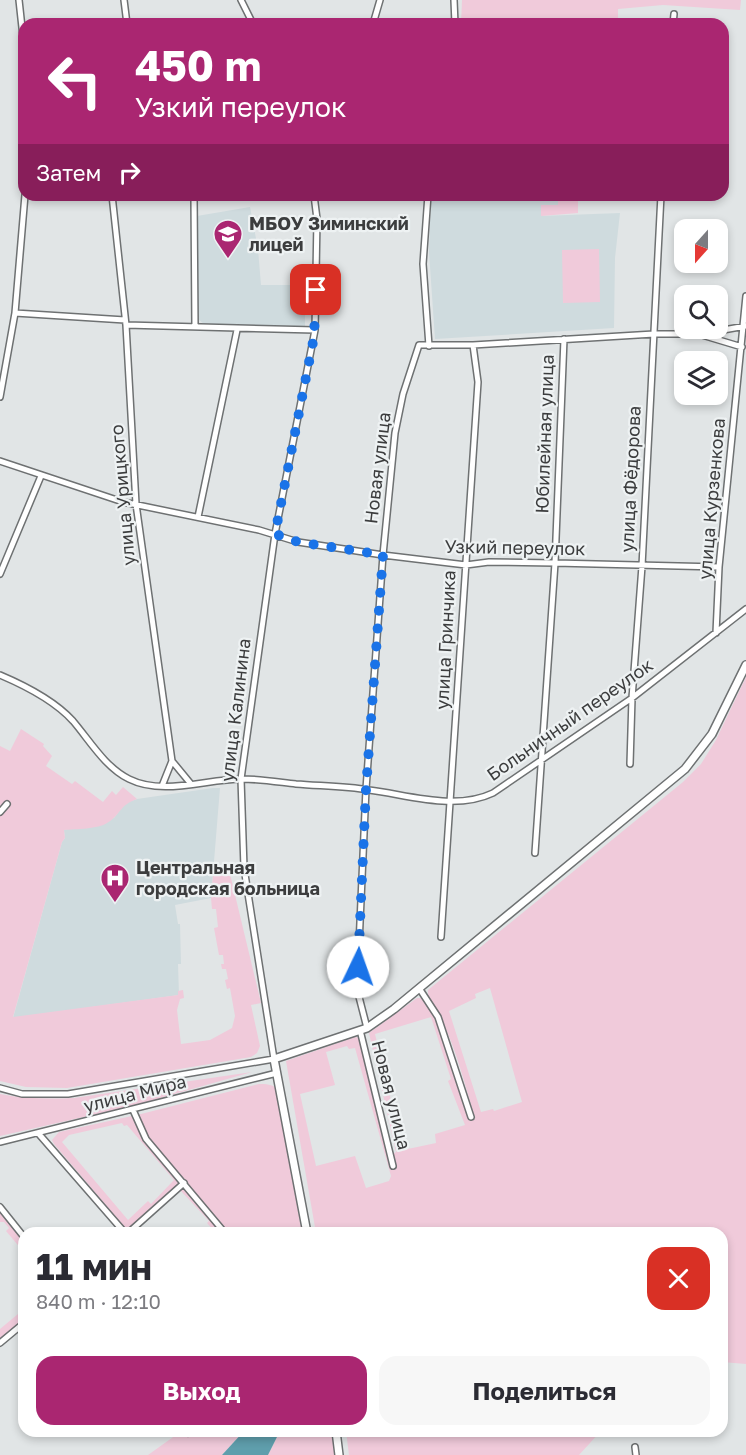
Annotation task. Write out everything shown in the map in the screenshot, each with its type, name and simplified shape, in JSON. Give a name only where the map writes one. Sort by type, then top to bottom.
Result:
[{"type":"street","points":[[19,0],[21,18]]},
{"type":"street","points":[[124,0],[126,18]]},
{"type":"street","points":[[241,0],[250,18]]},
{"type":"street","points":[[374,18],[380,0]]},
{"type":"street","points":[[454,0],[455,18]]},
{"type":"street","points":[[674,14],[674,18]]},
{"type":"street","points":[[0,397],[15,313],[24,201]]},
{"type":"street","name":"улица Урицкого","points":[[113,201],[126,323],[136,504],[172,761]]},
{"type":"street","points":[[194,201],[195,327]]},
{"type":"street","name":"улица Калинина","points":[[306,1227],[274,1059],[244,868],[240,779],[275,534],[315,330],[317,219],[315,201]]},
{"type":"street","points":[[428,201],[423,264],[429,346],[674,334]]},
{"type":"street","name":"улица Фёдорова","points":[[630,764],[660,201]]},
{"type":"street","name":"улица Курзенкова","points":[[716,633],[719,567],[745,326],[746,296]]},
{"type":"street","points":[[15,313],[237,330],[315,330]]},
{"type":"street","points":[[728,329],[745,326]]},
{"type":"street","points":[[198,517],[237,330]]},
{"type":"street","name":"Юбилейная улица","points":[[535,853],[555,563],[564,339]]},
{"type":"street","points":[[718,339],[742,346]]},
{"type":"street","name":"Новая улица","points":[[393,1166],[363,1029],[357,989],[366,789],[383,555],[395,433],[403,394],[419,345],[429,346]]},
{"type":"street","name":"улица Гринчика","points":[[441,938],[478,382],[472,345]]},
{"type":"street","name":"Узкий переулок","points":[[0,461],[123,502],[275,534],[298,542],[383,555],[466,565],[489,562],[719,567]]},
{"type":"street","points":[[0,574],[41,476]]},
{"type":"street","name":"Больничный переулок","points":[[0,675],[36,692],[72,719],[88,741],[119,774],[141,784],[162,786],[240,779],[366,789],[451,802],[470,801],[494,793],[632,698],[746,609]]},
{"type":"street","points":[[0,1089],[22,1094],[68,1094],[274,1059],[363,1029],[420,988],[685,769],[712,734],[746,665]]},
{"type":"street","points":[[162,786],[172,761],[191,784]]},
{"type":"street","points":[[0,812],[7,804]]},
{"type":"street","points":[[420,988],[438,1017],[471,1117]]},
{"type":"street","name":"улица Мира","points":[[0,1142],[277,1072]]},
{"type":"street","points":[[133,1110],[146,1139],[220,1227]]},
{"type":"street","points":[[38,1133],[122,1227]]},
{"type":"street","points":[[134,1227],[184,1183]]},
{"type":"street","points":[[0,1207],[18,1230]]},
{"type":"street","points":[[0,1343],[18,1328]]},
{"type":"street","points":[[337,1437],[339,1455]]},
{"type":"street","points":[[635,1447],[636,1455]]},
{"type":"shaded area","points":[[462,0],[741,0],[740,10],[663,5],[618,9],[618,18],[461,18]]},
{"type":"shaded area","points":[[431,201],[559,201],[559,205],[541,216],[620,213],[615,258],[614,328],[435,339],[429,252]]},
{"type":"shaded area","points":[[558,201],[578,201],[578,213],[541,216],[541,205],[558,205]]},
{"type":"shaded area","name":"МБОУ Зиминский лицей","points":[[250,207],[258,249],[261,285],[305,285],[305,326],[204,324],[198,319],[197,216]]},
{"type":"shaded area","points":[[599,249],[600,302],[563,303],[562,250]]},
{"type":"shaded area","points":[[746,677],[746,1364],[728,1362],[728,1227],[315,1227],[286,1061],[355,1037],[360,1038],[391,1155],[396,1152],[369,1033],[417,998],[421,998],[437,1020],[470,1119],[475,1118],[452,1043],[431,1001],[428,990],[683,782],[701,764],[716,740]],"holes":[[[490,988],[522,1102],[494,1111],[493,1109],[481,1112],[449,1011],[476,998],[475,994]],[[431,1017],[451,1079],[448,1081],[465,1125],[435,1134],[436,1143],[403,1150],[375,1034]],[[347,1046],[349,1049],[355,1048],[391,1176],[389,1181],[366,1188],[355,1156],[316,1166],[300,1094],[335,1085],[326,1052]]]},
{"type":"shaded area","points":[[21,729],[44,744],[43,746],[52,756],[46,766],[72,784],[75,781],[103,802],[112,791],[116,795],[123,787],[137,799],[127,804],[112,820],[103,825],[64,830],[65,838],[13,1017],[178,995],[178,991],[183,990],[184,998],[180,999],[177,1010],[181,1044],[210,1040],[232,1028],[235,1016],[230,988],[227,989],[225,980],[228,979],[226,969],[222,969],[221,964],[224,964],[223,955],[219,955],[214,928],[218,927],[216,909],[212,909],[211,898],[213,875],[230,874],[261,1003],[251,1005],[260,1046],[257,1053],[251,1057],[67,1088],[26,1087],[0,1081],[0,746],[10,751]]},
{"type":"shaded area","name":"Центральная городская больница","points":[[220,788],[211,898],[175,905],[178,924],[180,924],[179,995],[13,1018],[65,838],[64,830],[114,818],[125,803],[137,799]]},
{"type":"shaded area","points":[[252,1072],[132,1106],[0,1136],[0,1094],[37,1098],[74,1098]]},
{"type":"shaded area","points":[[259,1084],[275,1087],[301,1227],[211,1227],[207,1223],[209,1221],[180,1190],[132,1227],[124,1227],[54,1144],[52,1140],[59,1132]],"holes":[[[122,1123],[124,1126],[127,1125],[174,1180],[151,1204],[148,1201],[128,1220],[62,1142],[69,1135]]]},
{"type":"shaded area","points":[[0,1209],[18,1232],[18,1245],[6,1231],[9,1228],[4,1222],[0,1222]]},
{"type":"shaded area","points":[[18,1314],[18,1325],[0,1341],[0,1329]]},
{"type":"shaded area","points":[[173,1437],[238,1437],[222,1455],[148,1455]]},
{"type":"shaded area","points":[[277,1437],[334,1437],[336,1455],[268,1455]]},
{"type":"shaded area","points":[[347,1437],[596,1437],[579,1455],[349,1455]]},
{"type":"water","points":[[238,1437],[277,1437],[268,1455],[222,1455]]},
{"type":"place","name":"МБОУ Зиминский лицей","points":[[228,260]]},
{"type":"place","name":"Центральная городская больница","points":[[115,904]]},
{"type":"route","points":[[316,290],[314,337],[275,534],[298,542],[383,555],[366,789],[358,967]]}]
